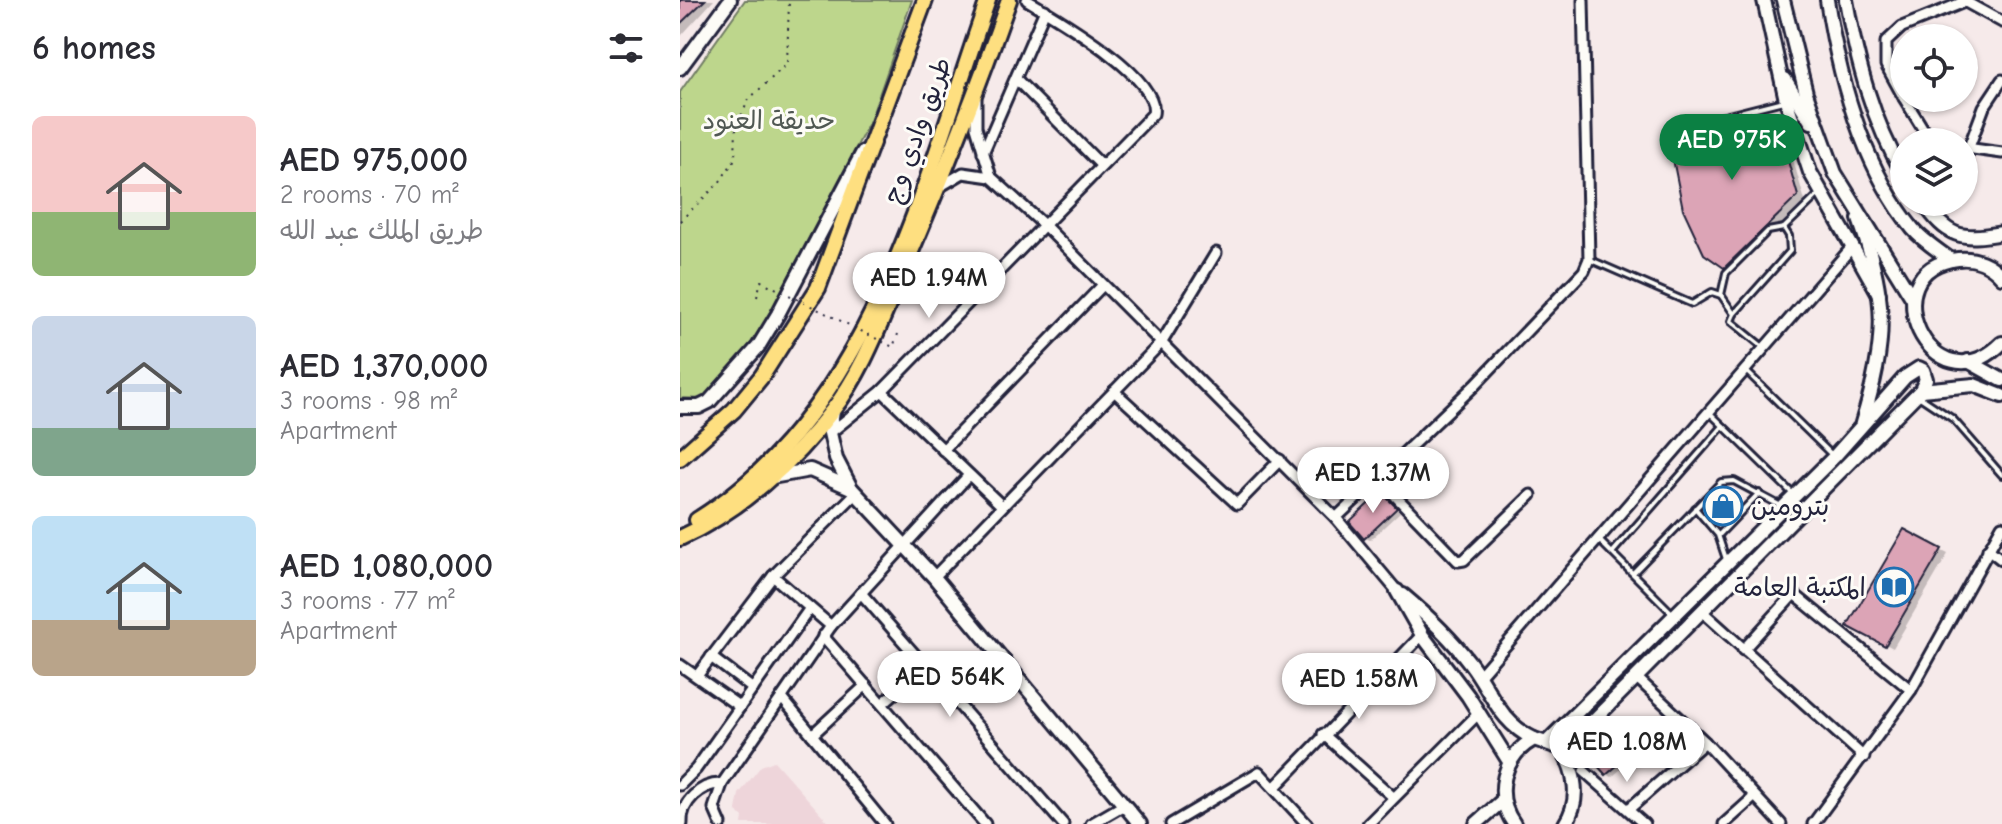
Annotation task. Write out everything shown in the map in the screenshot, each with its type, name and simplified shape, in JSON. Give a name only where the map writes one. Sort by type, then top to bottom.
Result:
[{"type":"main road","name":"طريق وادي وج","points":[[680,458],[734,410],[798,323],[818,288],[925,0]]},
{"type":"main road","name":"طريق وادي وج","points":[[680,531],[704,516],[790,441],[825,395],[865,332],[898,253],[988,0]]},
{"type":"main road","points":[[680,538],[705,526],[772,477],[833,411],[879,330],[941,186],[1009,0]]},
{"type":"street","points":[[680,68],[730,0]]},
{"type":"street","points":[[830,433],[882,391],[1153,114],[1153,100],[1120,62],[1027,0]]},
{"type":"street","points":[[1336,518],[1486,373],[1584,271],[1589,259],[1583,0]]},
{"type":"street","points":[[1764,0],[1786,100],[1810,172],[1879,294]]},
{"type":"street","points":[[1783,0],[1792,44],[1835,173],[1913,299]]},
{"type":"street","points":[[1827,0],[1853,113],[1885,189],[1913,230],[1951,260]]},
{"type":"street","points":[[1846,0],[1857,55],[1878,123],[1890,147]]},
{"type":"street","points":[[1909,24],[1963,1],[2002,22]]},
{"type":"street","points":[[983,153],[1045,10]]},
{"type":"street","points":[[1890,38],[1886,42],[1886,65],[1890,72]]},
{"type":"street","points":[[1853,113],[1857,55]]},
{"type":"street","points":[[1777,66],[1826,147]]},
{"type":"street","points":[[1016,79],[1101,165]]},
{"type":"street","points":[[1975,128],[2002,80]]},
{"type":"street","points":[[976,94],[976,127],[991,177],[1044,225],[1336,518],[1397,591],[1422,635],[1510,763]]},
{"type":"street","points":[[680,407],[699,407],[709,402],[758,347],[883,113]]},
{"type":"street","points":[[1978,150],[2002,153]]},
{"type":"street","points":[[941,186],[963,173],[991,177]]},
{"type":"street","points":[[1852,201],[1877,270],[1879,294],[1879,354],[1875,383],[1861,427]]},
{"type":"street","points":[[1935,216],[1948,232],[1969,238],[2002,233]]},
{"type":"street","points":[[1479,676],[1853,246]]},
{"type":"street","points":[[934,577],[1162,342],[1216,253]]},
{"type":"street","points":[[2002,277],[1977,260],[1951,260],[1926,274],[1913,299],[1912,315],[1925,344],[1937,354],[1968,361],[2002,380]]},
{"type":"street","points":[[943,450],[1102,286]]},
{"type":"street","points":[[1968,361],[1991,352],[2002,343]]},
{"type":"street","points":[[1548,741],[1834,457],[1905,377],[1919,368],[1926,374],[1919,393],[1704,613],[1602,712],[1568,758]]},
{"type":"street","points":[[1919,393],[1974,385],[2002,396]]},
{"type":"street","points":[[882,391],[1002,506]]},
{"type":"street","points":[[1114,391],[1237,504],[1280,460]]},
{"type":"street","points":[[833,411],[830,433],[836,459],[853,491],[934,577],[1140,824]]},
{"type":"street","points":[[772,477],[810,470],[853,491]]},
{"type":"street","points":[[721,824],[714,808],[722,784],[823,636],[969,475]]},
{"type":"street","points":[[1378,478],[1458,561],[1464,560],[1531,495]]},
{"type":"street","points":[[697,676],[773,576],[853,491]]},
{"type":"street","points":[[1813,824],[1911,690],[2002,526]]},
{"type":"street","points":[[1988,549],[2002,560]]},
{"type":"street","points":[[773,576],[831,626]]},
{"type":"street","points":[[1397,591],[1433,620],[1479,676],[1505,720],[1515,730],[1561,748],[1568,758],[1576,795],[1569,820]]},
{"type":"street","points":[[861,593],[1063,824]]},
{"type":"street","points":[[1743,650],[1794,594],[1911,690]]},
{"type":"street","points":[[680,785],[696,769],[810,608]]},
{"type":"street","points":[[1704,613],[1864,757]]},
{"type":"street","points":[[1275,787],[1422,635]]},
{"type":"street","points":[[823,636],[985,824]]},
{"type":"street","points":[[711,657],[753,689]]},
{"type":"street","points":[[680,665],[740,707]]},
{"type":"street","points":[[882,704],[926,666]]},
{"type":"street","points":[[1637,678],[1705,742],[1781,824]]},
{"type":"street","points":[[812,735],[866,685]]},
{"type":"street","points":[[782,698],[885,824]]},
{"type":"street","points":[[1589,700],[1602,712]]},
{"type":"street","points":[[1368,824],[1478,714]]},
{"type":"street","points":[[1323,734],[1393,797]]},
{"type":"street","points":[[1510,823],[1502,801],[1503,783],[1510,763],[1521,746],[1534,739]]},
{"type":"street","points":[[1630,808],[1705,742]]},
{"type":"street","points":[[696,769],[710,783],[722,784]]},
{"type":"street","points":[[1584,771],[1630,808],[1644,824]]},
{"type":"street","points":[[1171,824],[1259,772],[1307,824]]},
{"type":"street","points":[[682,824],[685,806],[710,783]]},
{"type":"street","points":[[1724,824],[1754,797]]},
{"type":"street","points":[[1476,824],[1502,801]]},
{"type":"street","points":[[1091,824],[1124,805]]},
{"type":"lane","points":[[1685,126],[1786,100]]},
{"type":"lane","points":[[1721,295],[1726,273],[1768,231],[1784,228],[1821,192]]},
{"type":"lane","points":[[1764,348],[1731,321],[1790,251],[1789,236],[1784,228]]},
{"type":"lane","points":[[1589,259],[1692,304],[1712,292],[1721,295],[1734,314]]},
{"type":"lane","points":[[1745,370],[1834,457]]},
{"type":"lane","points":[[1919,393],[1953,419],[2002,475]]},
{"type":"lane","points":[[1709,412],[1795,496]]},
{"type":"lane","points":[[1612,553],[1723,426]]},
{"type":"lane","points":[[1633,573],[1716,485],[1727,480],[1759,493],[1783,508]]},
{"type":"lane","points":[[1718,535],[1759,493]]},
{"type":"lane","points":[[1695,508],[1718,535],[1727,563]]},
{"type":"lane","points":[[1598,539],[1674,615]]},
{"type":"path","points":[[680,221],[719,183],[735,159],[736,127],[749,99],[787,64],[789,0]]},
{"type":"path","points":[[757,297],[761,281],[893,347],[898,334]]},
{"type":"shaded area","points":[[774,761],[830,824],[742,824],[743,817],[736,810],[739,794],[761,766]]},
{"type":"green space","name":"حديقة العنود","points":[[745,0],[912,0],[870,121],[754,340],[704,399],[680,398],[680,92]]},
{"type":"building","points":[[680,0],[705,0],[680,24]]},
{"type":"building","points":[[1774,112],[1798,196],[1724,268],[1704,254],[1683,209],[1668,134]]},
{"type":"building","points":[[1381,492],[1397,508],[1364,539],[1349,522]]},
{"type":"building","name":"المكتبة العامة","points":[[1904,529],[1942,549],[1885,646],[1847,626]]},
{"type":"building","points":[[1616,720],[1639,747],[1606,775],[1584,751]]},
{"type":"place","name":"بترومين","points":[[1723,506]]},
{"type":"place","name":"المكتبة العامة","points":[[1894,587]]}]
